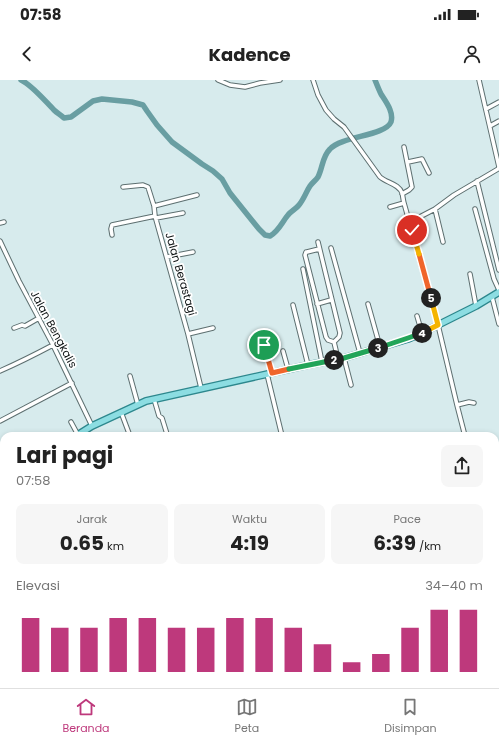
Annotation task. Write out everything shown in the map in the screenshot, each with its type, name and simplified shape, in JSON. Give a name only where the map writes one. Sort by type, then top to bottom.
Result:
[{"type":"main road","points":[[83,432],[121,412],[154,399],[341,358],[408,338],[422,333],[476,306],[492,297],[499,291]]},
{"type":"street","points":[[218,80],[230,85],[245,87],[280,80]]},
{"type":"street","points":[[312,80],[326,110],[344,127],[380,177],[398,187],[402,194],[438,325],[464,432]]},
{"type":"street","points":[[410,222],[435,209],[454,195],[498,170],[499,168],[479,80]]},
{"type":"street","points":[[486,109],[499,102]]},
{"type":"street","points":[[490,126],[499,121]]},
{"type":"street","points":[[402,194],[412,187],[404,147]]},
{"type":"street","points":[[408,162],[422,159],[429,173]]},
{"type":"street","points":[[477,181],[499,270]]},
{"type":"street","name":"Jalan Berastagi","points":[[124,187],[143,185],[148,187],[201,388]]},
{"type":"street","points":[[154,206],[197,195]]},
{"type":"street","points":[[390,207],[404,204]]},
{"type":"street","points":[[435,209],[443,242]]},
{"type":"street","points":[[475,209],[494,279],[499,291]]},
{"type":"street","points":[[112,235],[111,227],[114,225],[183,213]]},
{"type":"street","points":[[402,236],[412,230]]},
{"type":"street","name":"Jalan Bengkalis","points":[[0,241],[72,383],[92,426]]},
{"type":"street","points":[[318,242],[340,333],[340,337],[334,342]]},
{"type":"street","points":[[331,248],[360,353]]},
{"type":"street","points":[[319,249],[307,252],[305,254],[326,337],[328,340],[334,342],[351,385]]},
{"type":"street","points":[[167,257],[193,252]]},
{"type":"street","points":[[303,270],[322,362]]},
{"type":"street","points":[[470,274],[476,306]]},
{"type":"street","points":[[492,297],[499,324]]},
{"type":"street","points":[[318,304],[331,300]]},
{"type":"street","points":[[368,304],[380,347]]},
{"type":"street","points":[[293,305],[308,365]]},
{"type":"street","points":[[417,316],[422,333]]},
{"type":"street","points":[[14,328],[22,325],[25,326],[38,318]]},
{"type":"street","points":[[188,334],[213,328]]},
{"type":"street","points":[[0,371],[52,344]]},
{"type":"street","points":[[264,345],[281,432]]},
{"type":"street","points":[[29,350],[31,355]]},
{"type":"street","points":[[283,351],[288,369]]},
{"type":"street","points":[[130,376],[138,405]]},
{"type":"street","points":[[0,421],[72,383]]},
{"type":"street","points":[[154,399],[159,416],[162,418],[166,432]]},
{"type":"street","points":[[457,405],[469,402],[474,403]]},
{"type":"street","points":[[121,412],[128,432]]},
{"type":"street","points":[[71,422],[75,432]]},
{"type":"waterway","points":[[21,80],[34,89],[64,118],[71,117],[93,101],[102,99],[132,102],[143,105],[157,125],[172,142],[222,179],[230,193],[259,229],[265,235],[270,236],[276,232],[289,214],[301,203],[310,186],[318,177],[325,155],[330,149],[344,141],[381,130],[387,127],[391,122],[392,118],[390,111],[375,80]]},
{"type":"route","points":[[264,345],[272,373],[344,358],[408,338],[438,325],[412,230]]}]
